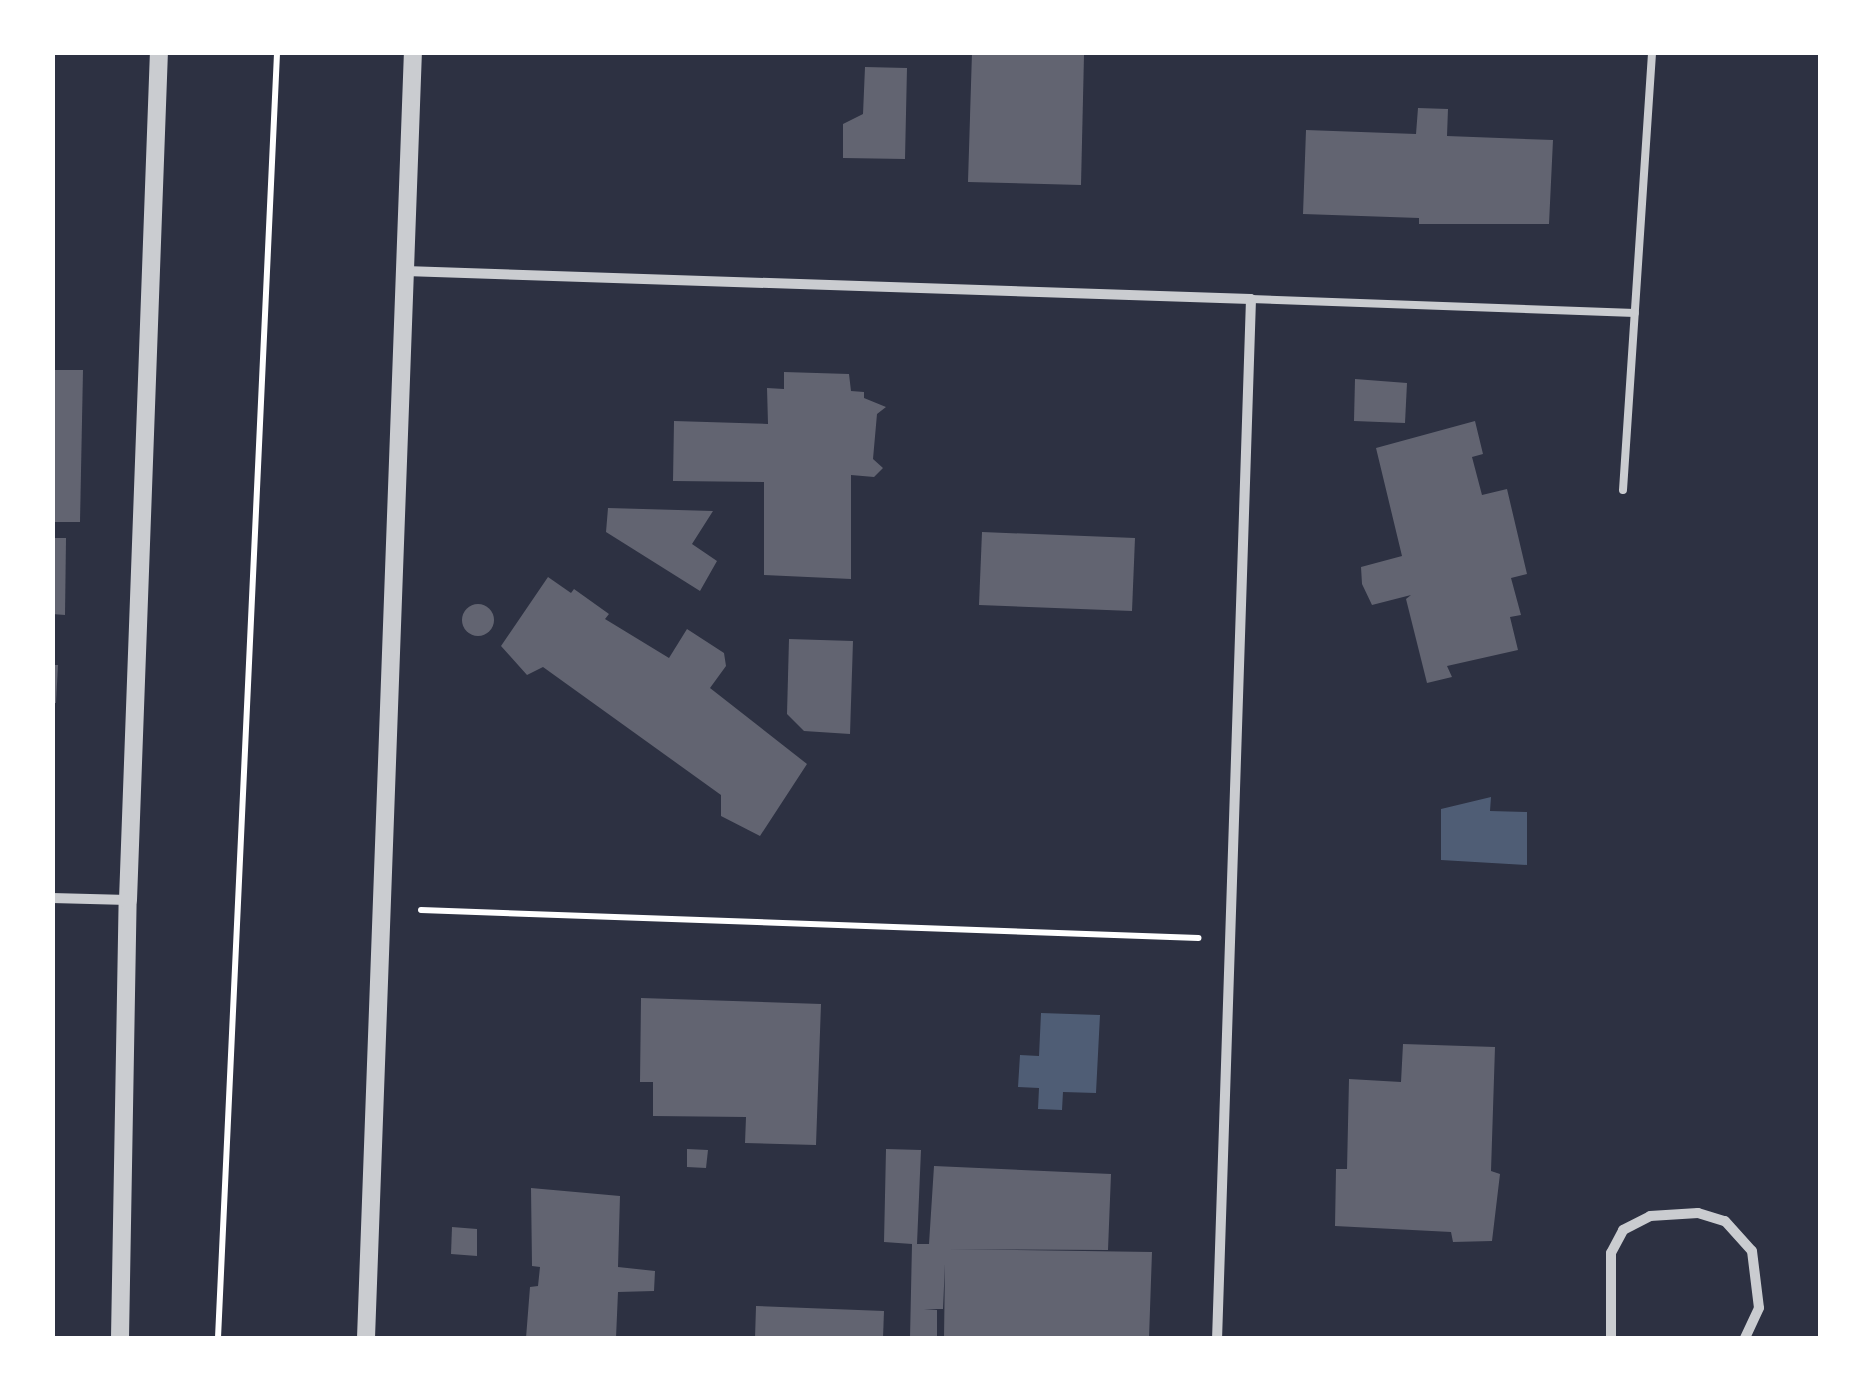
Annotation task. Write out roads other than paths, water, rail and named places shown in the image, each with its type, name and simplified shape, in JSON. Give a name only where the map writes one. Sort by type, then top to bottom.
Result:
[{"type":"street","points":[[120,1338],[128,900],[159,52]]},
{"type":"street","points":[[366,1338],[413,52]]},
{"type":"street","points":[[406,271],[1251,299],[1217,1338]]},
{"type":"street","points":[[52,898],[128,900]]},
{"type":"street","points":[[1611,1338],[1611,1253],[1623,1230],[1650,1216],[1698,1213],[1725,1220],[1752,1251],[1759,1308],[1745,1338]]},
{"type":"lane","points":[[1623,490],[1652,52]]},
{"type":"lane","points":[[1251,299],[1635,313]]},
{"type":"water","points":[[1491,797],[1490,811],[1527,812],[1527,865],[1441,860],[1441,809]]},
{"type":"water","points":[[1041,1013],[1100,1015],[1096,1093],[1063,1092],[1062,1110],[1038,1109],[1039,1088],[1018,1087],[1020,1055],[1039,1056]]}]
